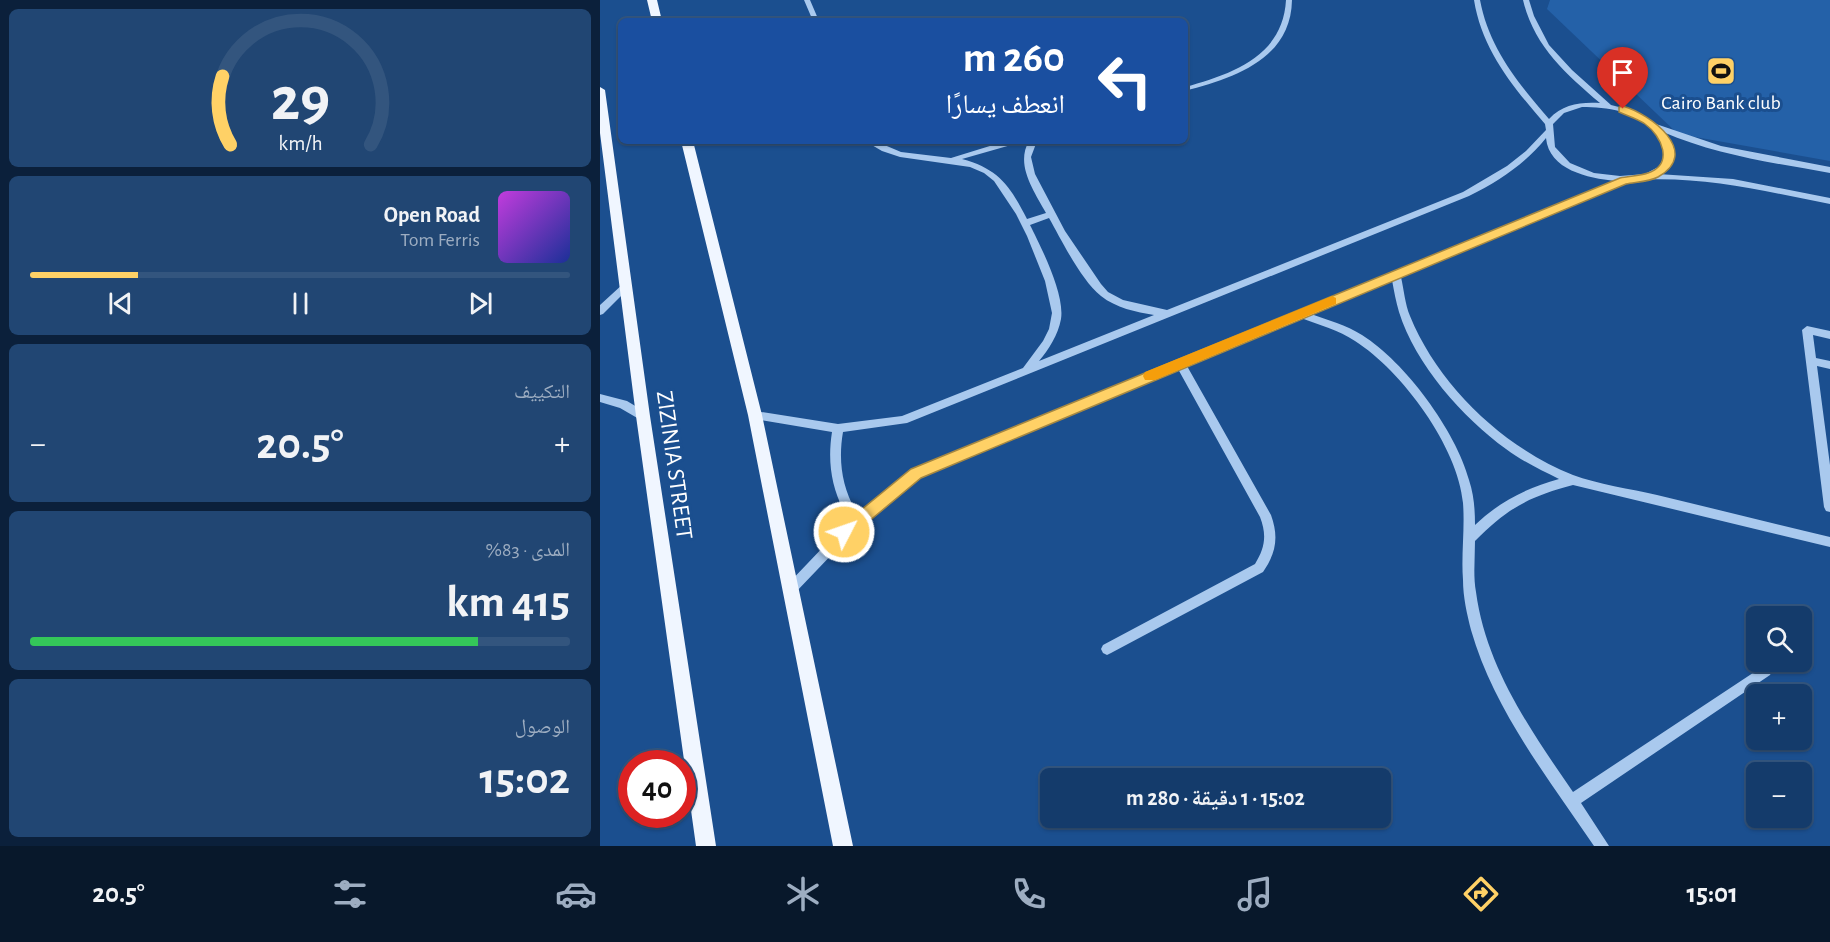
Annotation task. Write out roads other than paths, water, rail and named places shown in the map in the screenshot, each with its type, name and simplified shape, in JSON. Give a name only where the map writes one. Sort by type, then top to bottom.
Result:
[{"type":"main road","points":[[652,0],[656,18]]},
{"type":"main road","name":"ZIZINIA STREET","points":[[600,90],[603,137],[706,846]]},
{"type":"main road","points":[[688,144],[755,415],[843,846]]},
{"type":"street","points":[[807,0],[815,18]]},
{"type":"street","points":[[1188,88],[1238,72],[1265,52],[1282,30],[1289,0]]},
{"type":"street","points":[[1477,0],[1492,47],[1515,84],[1548,128],[1555,152],[1576,169],[1599,177],[1623,181]]},
{"type":"street","points":[[1526,0],[1527,10],[1543,40],[1569,73],[1608,106]]},
{"type":"street","points":[[755,415],[838,428],[903,420],[1466,194],[1501,177],[1528,156],[1553,117],[1570,107],[1608,106],[1623,109],[1700,144],[1830,170]]},
{"type":"street","points":[[1650,122],[1666,141],[1669,151],[1668,161],[1662,170],[1652,176]]},
{"type":"street","points":[[875,144],[903,157],[951,160],[972,164],[990,172],[1003,183],[1042,258],[1057,312],[1048,343],[1025,371]]},
{"type":"street","points":[[951,160],[1005,144]]},
{"type":"street","points":[[1032,144],[1027,161],[1031,175],[1069,248],[1103,294],[1133,308],[1167,314]]},
{"type":"street","points":[[790,590],[856,521],[916,473],[1623,181],[1652,176],[1733,182],[1830,201]]},
{"type":"street","points":[[1025,223],[1053,214]]},
{"type":"street","points":[[1396,275],[1404,315],[1425,357],[1485,426],[1510,447],[1540,465],[1573,480],[1830,543]]},
{"type":"street","points":[[600,311],[626,286]]},
{"type":"street","points":[[1300,314],[1360,339],[1399,374],[1437,421],[1457,458],[1468,497],[1470,594],[1482,642],[1500,688],[1602,846]]},
{"type":"street","points":[[1830,335],[1806,330],[1830,507]]},
{"type":"street","points":[[1811,361],[1830,365]]},
{"type":"street","points":[[1107,649],[1259,568],[1268,556],[1272,542],[1271,528],[1265,515],[1180,363]]},
{"type":"street","points":[[600,398],[623,405],[643,416]]},
{"type":"street","points":[[838,428],[834,467],[845,505],[856,521]]},
{"type":"street","points":[[1469,539],[1497,510],[1523,495],[1573,480]]},
{"type":"street","points":[[1572,801],[1765,672]]},
{"type":"place","name":"Cairo Bank club","points":[[1721,71]]}]
